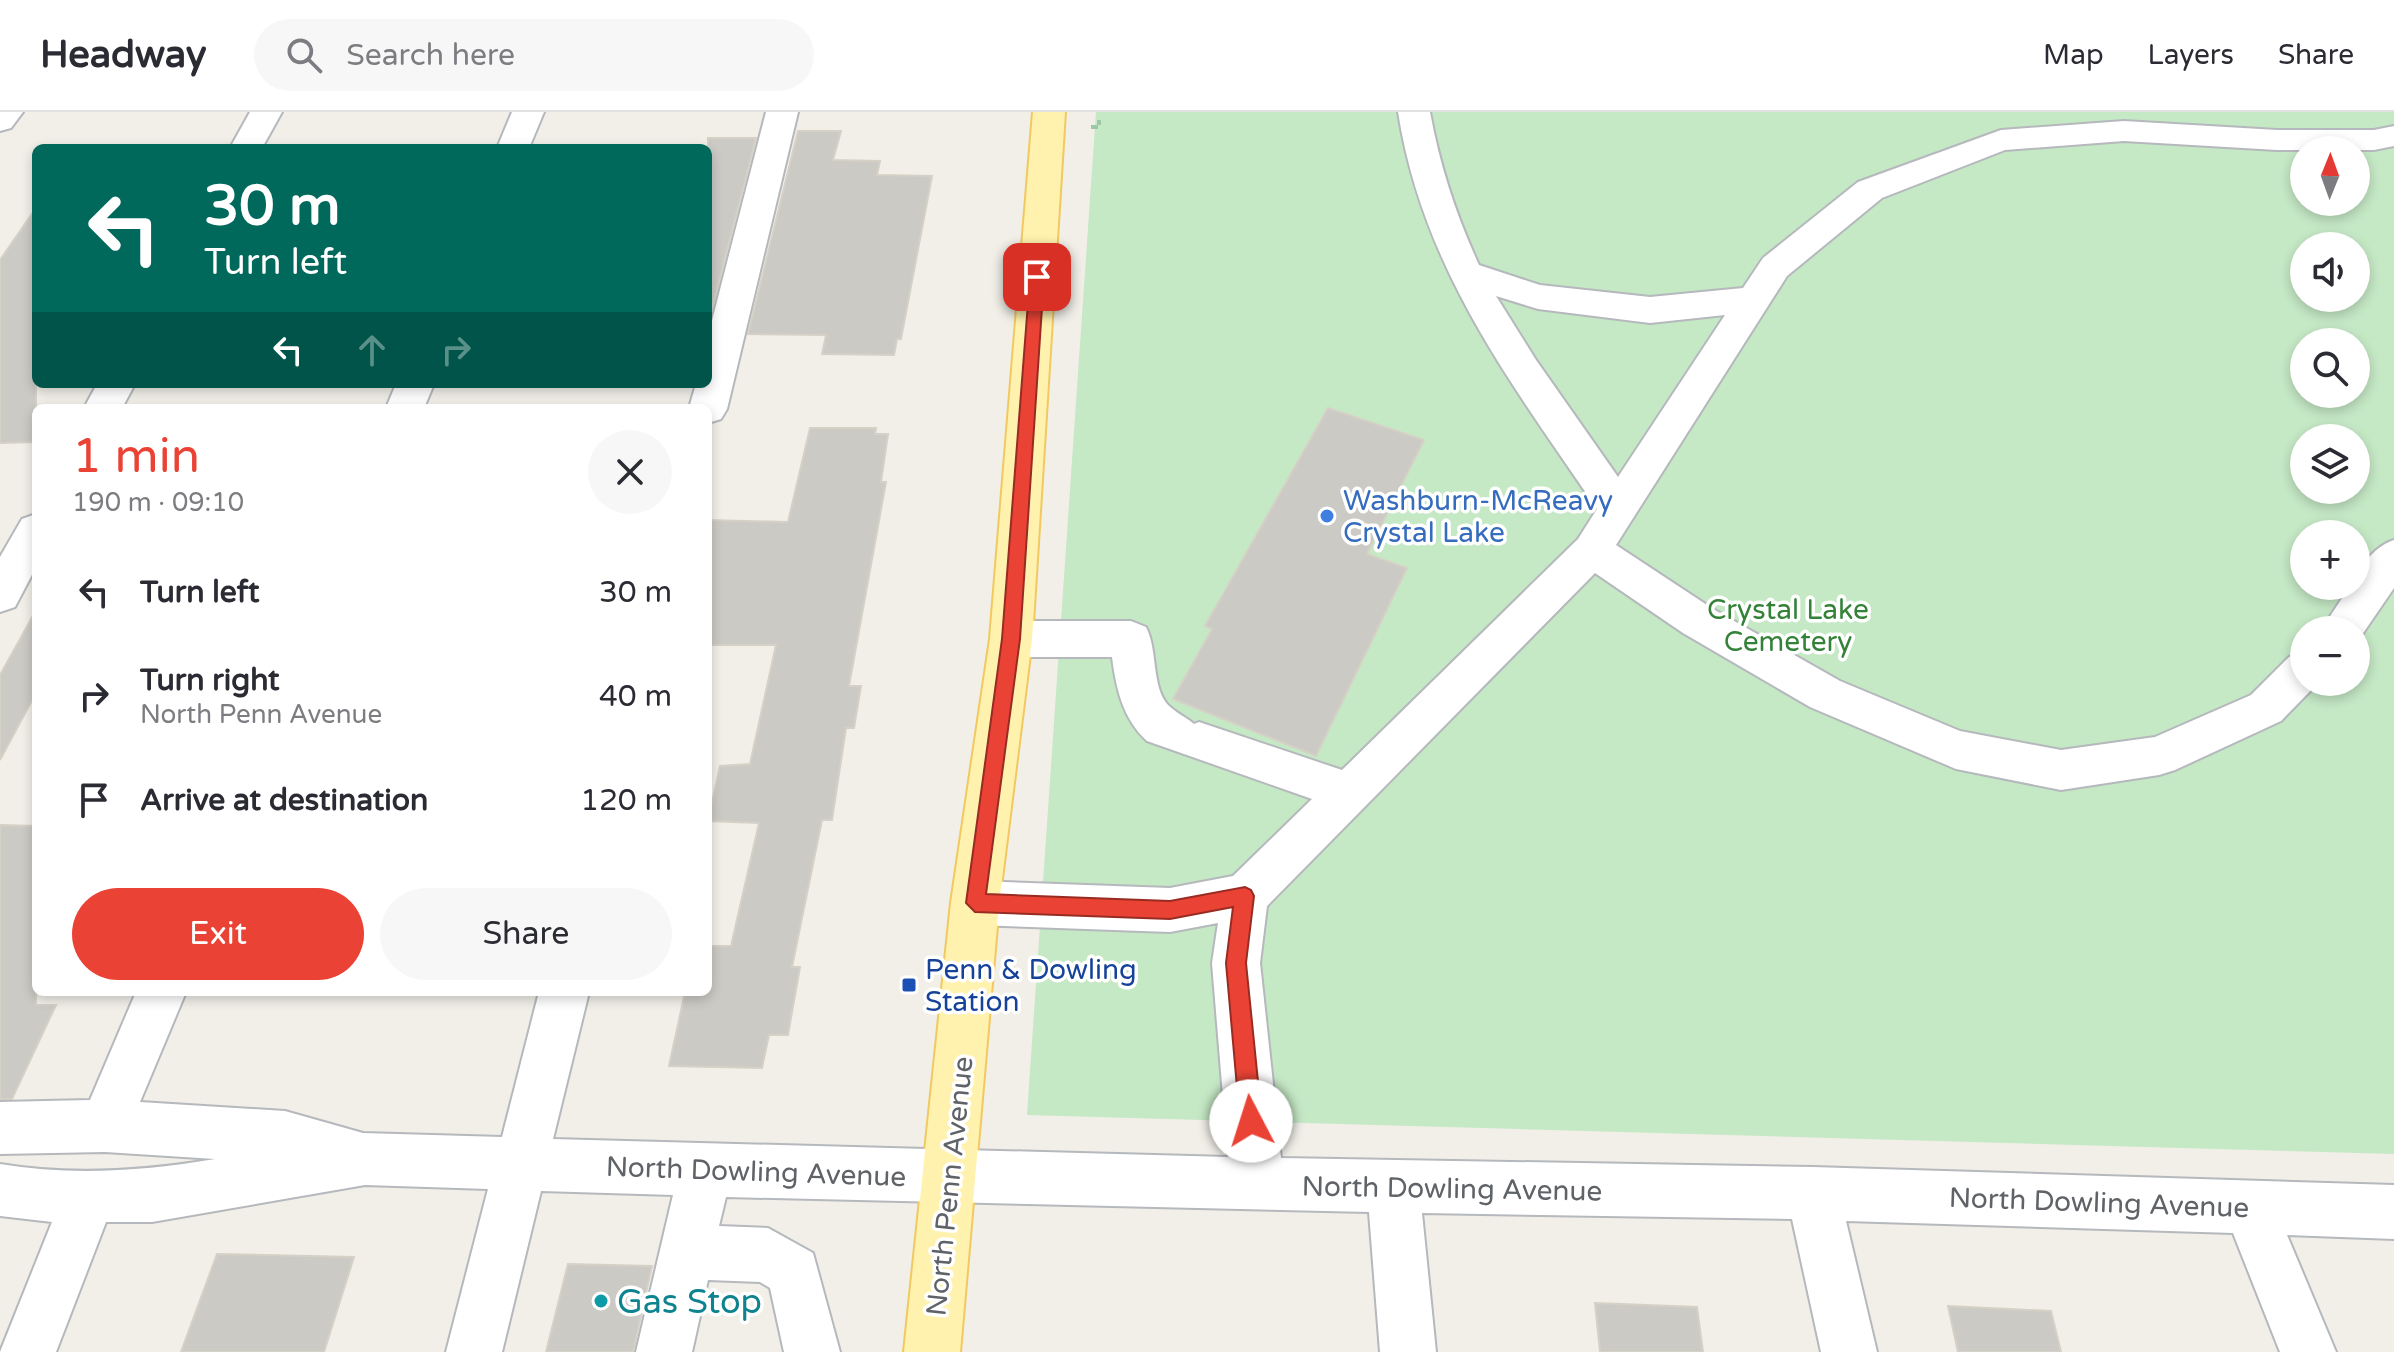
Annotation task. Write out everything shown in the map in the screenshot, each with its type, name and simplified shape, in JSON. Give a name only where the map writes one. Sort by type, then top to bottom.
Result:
[{"type":"main road","name":"North Penn Avenue","points":[[932,1352],[975,903],[1011,639],[1049,112]]},
{"type":"street","points":[[0,121],[7,112]]},
{"type":"street","points":[[248,144],[266,112]]},
{"type":"street","points":[[515,144],[528,112]]},
{"type":"street","points":[[709,404],[782,112]]},
{"type":"street","points":[[1414,112],[1428,191],[1464,273],[1619,509]]},
{"type":"street","points":[[975,903],[1170,910],[1245,896],[1592,550],[1775,267],[1870,190],[2001,140],[2124,131],[2277,140],[2374,140],[2394,136]]},
{"type":"street","points":[[1464,273],[1538,297],[1650,310],[1753,300]]},
{"type":"street","points":[[0,595],[32,537]]},
{"type":"street","points":[[1592,550],[1698,621],[1825,694],[1956,750],[2061,770],[2159,756],[2266,708],[2290,684]]},
{"type":"street","points":[[2352,616],[2394,556]]},
{"type":"street","points":[[1011,639],[1131,639],[1142,707],[1160,728],[1349,792]]},
{"type":"street","points":[[1245,896],[1236,963],[1257,1185]]},
{"type":"street","points":[[105,1126],[159,996]]},
{"type":"street","points":[[474,1352],[563,996]]},
{"type":"street","name":"North Dowling Avenue","points":[[0,1128],[105,1126],[285,1137],[365,1159]]},
{"type":"street","name":"North Dowling Avenue","points":[[0,1190],[29,1195],[152,1196],[365,1159],[1257,1185],[1813,1193],[2394,1212]]},
{"type":"street","points":[[664,1352],[705,1170]]},
{"type":"street","points":[[1393,1187],[1408,1352]]},
{"type":"street","points":[[1813,1193],[1849,1352]]},
{"type":"street","points":[[28,1352],[90,1194]]},
{"type":"street","points":[[2249,1207],[2308,1352]]},
{"type":"street","points":[[686,1252],[768,1255],[794,1272],[812,1352]]},
{"type":"path","points":[[1091,127],[1099,127],[1099,120]]},
{"type":"green space","name":"Crystal Lake Cemetery","points":[[1096,112],[2394,112],[2394,1154],[1027,1115]]},
{"type":"building","points":[[798,131],[841,131],[833,160],[880,161],[877,175],[932,176],[901,339],[897,339],[894,355],[822,354],[826,335],[748,334]]},
{"type":"building","points":[[708,138],[756,138],[712,308],[712,144],[708,144]]},
{"type":"building","points":[[32,214],[32,388],[36,388],[36,404],[32,404],[32,442],[0,443],[0,260]]},
{"type":"building","points":[[1328,408],[1424,440],[1367,554],[1407,568],[1316,756],[1173,699],[1212,629],[1205,626]]},
{"type":"building","points":[[810,428],[876,428],[875,434],[888,434],[881,482],[886,482],[849,686],[861,686],[854,728],[846,728],[832,820],[822,820],[792,967],[800,967],[788,1035],[769,1035],[762,1068],[669,1066],[684,996],[712,996],[712,946],[731,946],[759,823],[712,821],[712,803],[720,766],[750,764],[776,645],[712,645],[712,520],[788,522]]},
{"type":"building","points":[[32,617],[32,700],[0,760],[0,675]]},
{"type":"building","points":[[0,825],[32,826],[32,996],[36,996],[36,1005],[56,1005],[12,1099],[0,1099]]},
{"type":"building","points":[[217,1254],[354,1257],[324,1352],[181,1352]]},
{"type":"building","name":"Gas Stop","points":[[568,1264],[652,1266],[633,1352],[546,1352]]},
{"type":"building","points":[[1595,1303],[1697,1307],[1703,1352],[1600,1352]]},
{"type":"building","points":[[1948,1306],[2051,1311],[2061,1352],[1958,1352]]},
{"type":"place","name":"Washburn-McReavy Crystal Lake","points":[[1327,516]]},
{"type":"place","name":"Penn & Dowling Station","points":[[909,985]]},
{"type":"place","name":"Gas Stop","points":[[601,1301]]},
{"type":"route","points":[[1037,277],[1011,639],[975,903],[1170,910],[1245,896],[1236,963],[1251,1121]]}]
